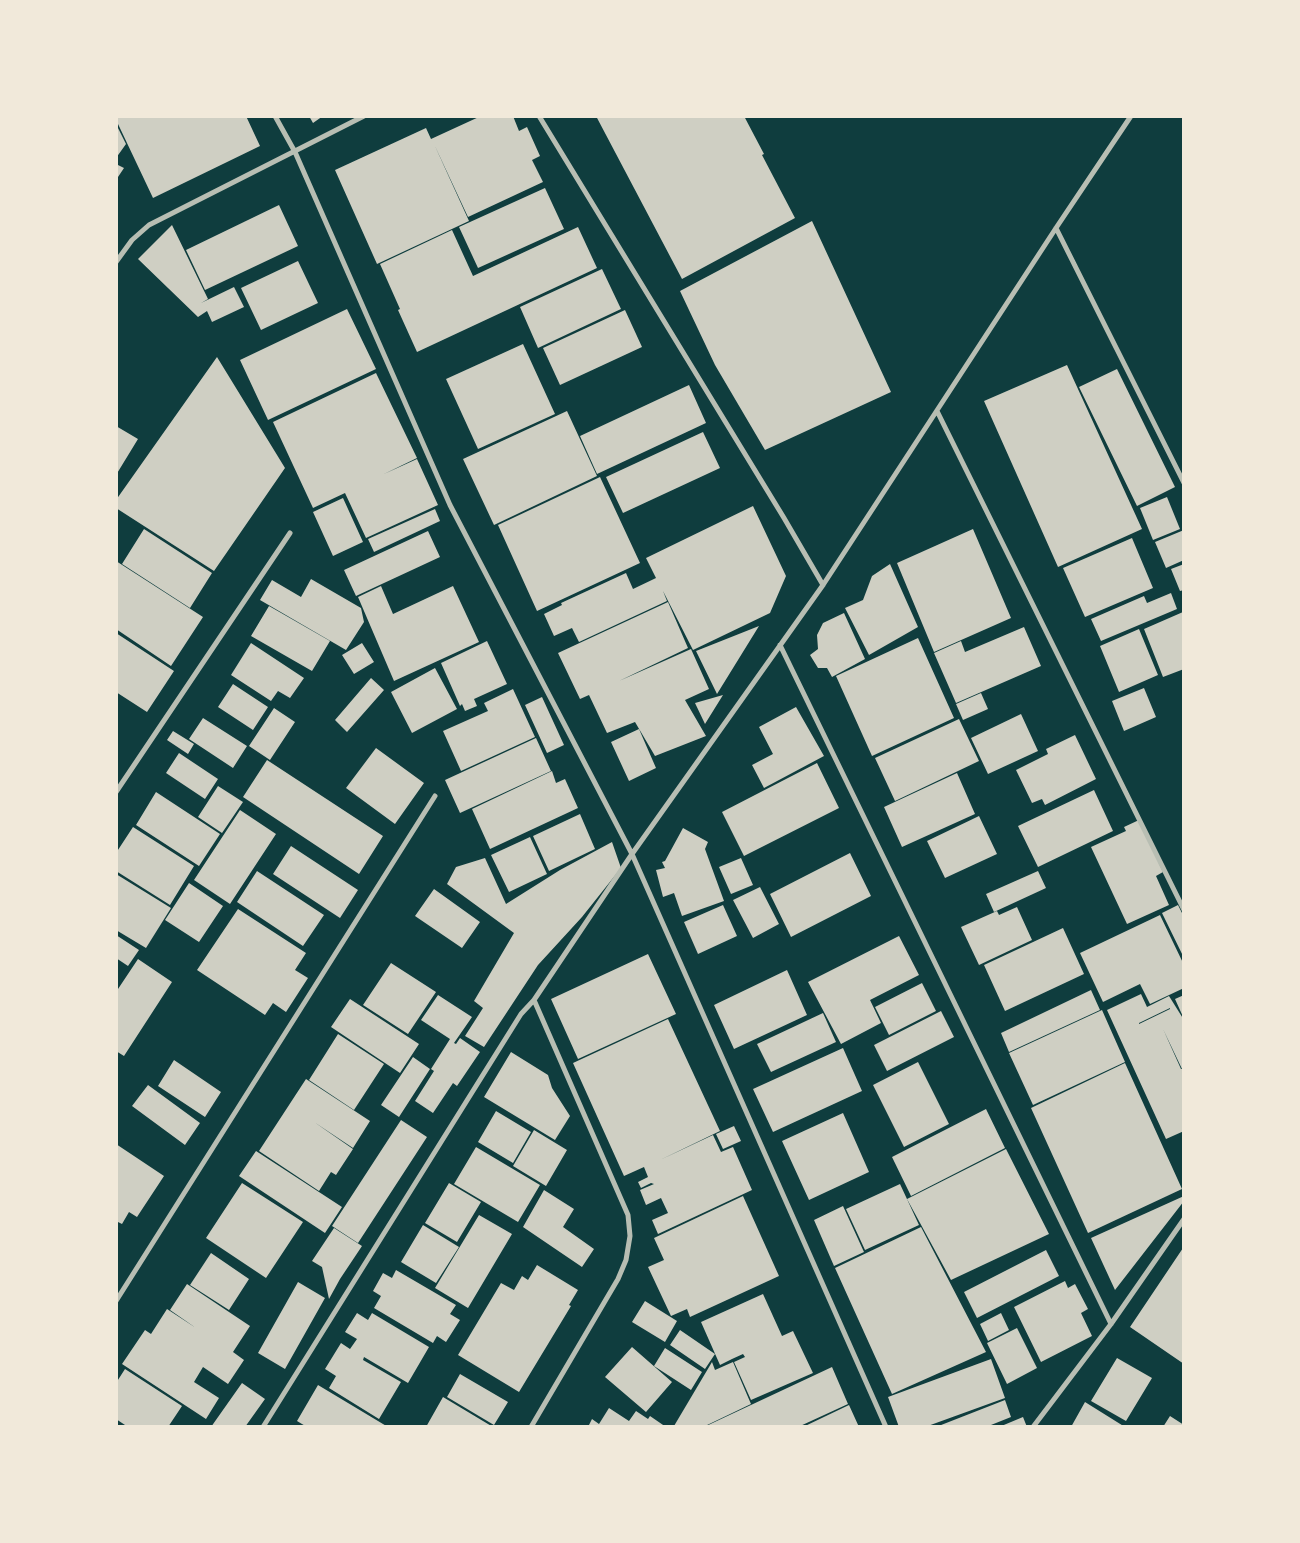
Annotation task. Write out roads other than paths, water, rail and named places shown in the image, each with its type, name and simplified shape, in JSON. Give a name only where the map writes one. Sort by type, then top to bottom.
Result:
[{"type":"street","points":[[275,116],[295,152],[450,505],[632,854],[886,1427]]},
{"type":"street","points":[[116,262],[132,240],[149,225],[364,116]]},
{"type":"street","points":[[538,116],[823,585]]},
{"type":"street","points":[[263,1427],[521,1014],[534,1000],[632,854],[823,585],[1131,116]]},
{"type":"street","points":[[1056,228],[1184,483]]},
{"type":"street","points":[[937,412],[1184,910]]},
{"type":"street","points":[[116,792],[290,533]]},
{"type":"street","points":[[780,644],[1112,1324]]},
{"type":"street","points":[[116,1301],[435,796]]},
{"type":"street","points":[[531,1427],[618,1279],[626,1260],[630,1236],[628,1215],[534,1000]]},
{"type":"street","points":[[1033,1427],[1112,1324],[1184,1218]]}]
